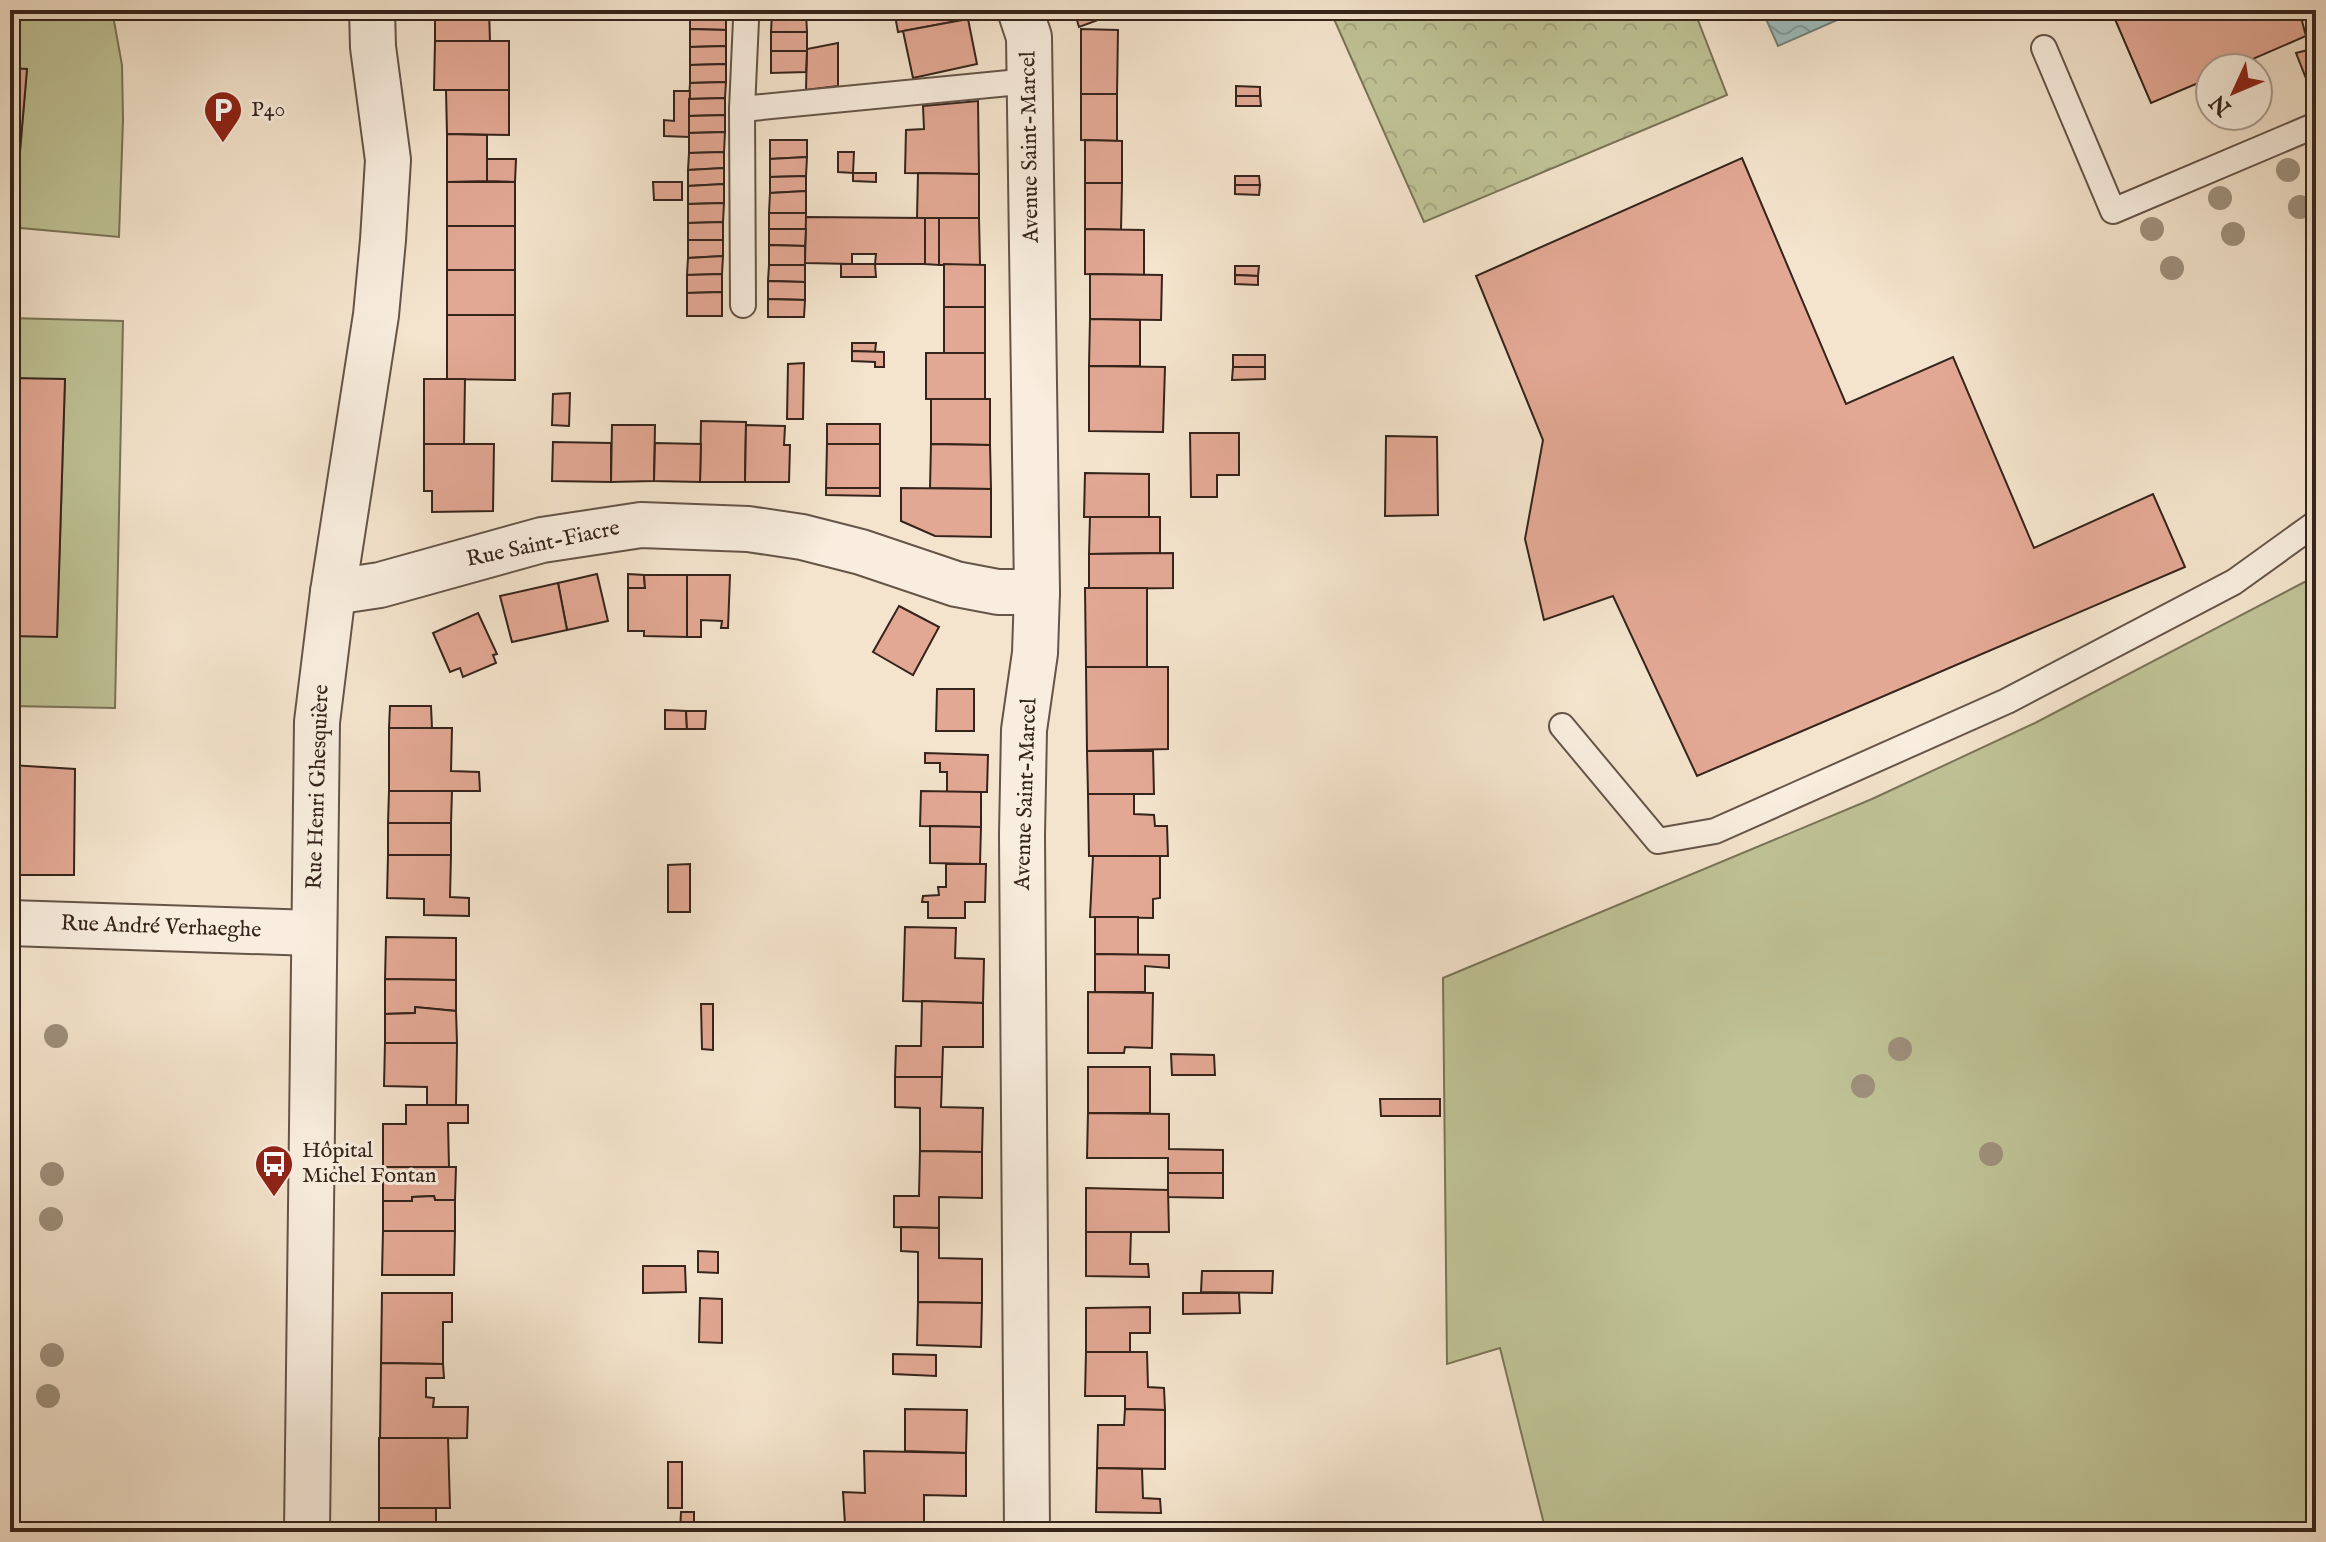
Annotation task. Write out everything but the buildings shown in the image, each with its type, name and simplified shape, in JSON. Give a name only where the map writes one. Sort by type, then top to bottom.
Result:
[{"type":"street","name":"Avenue Saint-Marcel","points":[[1020,10],[1029,37],[1037,592],[1035,653],[1024,730],[1022,835],[1027,1532]]},
{"type":"street","name":"Rue Henri Ghesquière","points":[[307,1532],[317,722],[333,592],[376,315],[388,160],[369,22]]},
{"type":"street","name":"Rue Saint-Fiacre","points":[[333,592],[380,585],[542,540],[641,525],[748,529],[802,537],[861,552],[956,584],[998,592],[1037,592]]},
{"type":"street","name":"Rue André Verhaeghe","points":[[10,923],[313,933]]},
{"type":"lane","points":[[743,305],[742,109],[746,20]]},
{"type":"lane","points":[[2044,48],[2113,211],[2316,125]]},
{"type":"lane","points":[[742,109],[1029,81]]},
{"type":"lane","points":[[1562,726],[1658,841],[1715,831],[2007,701],[2234,582],[2316,523]]},
{"type":"green space","points":[[32,10],[112,10],[122,65],[119,237],[10,227],[10,162],[19,163],[27,70],[10,68],[11,12],[31,13]]},
{"type":"green space","points":[[1330,10],[1694,10],[1727,95],[1424,222]]},
{"type":"green space","points":[[10,318],[123,321],[115,708],[10,706],[10,636],[57,636],[65,380],[10,378]]},
{"type":"green space","points":[[2316,576],[2316,1532],[1546,1532],[1500,1348],[1447,1364],[1443,978],[1872,799],[2035,723]]},
{"type":"water","points":[[1762,10],[1860,10],[1778,46]]},
{"type":"place","name":"P40","points":[[223,144]]},
{"type":"place","name":"Hôpital Michel Fontan","points":[[274,1198]]}]
